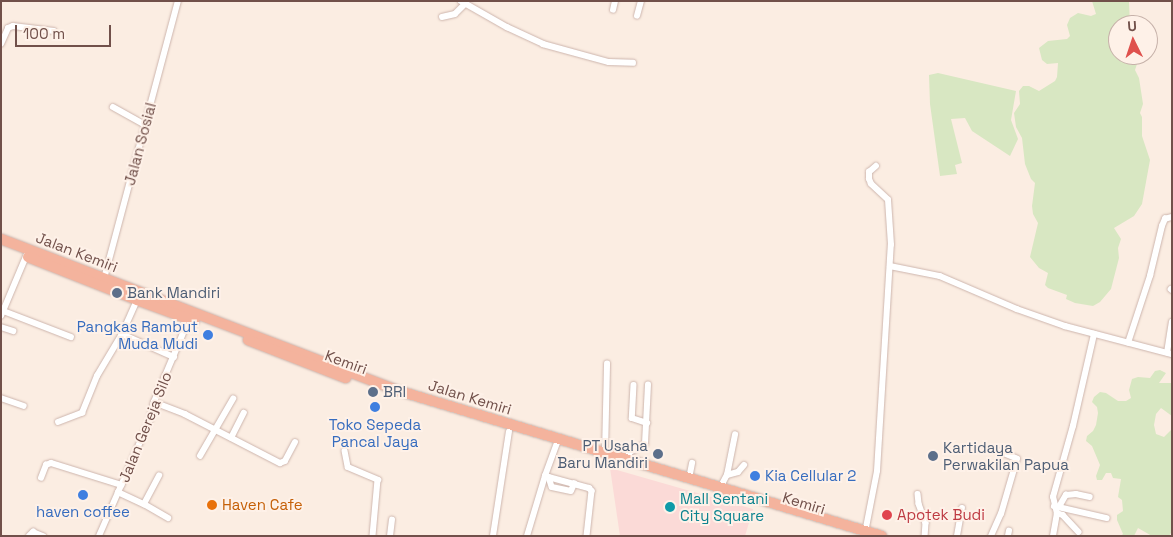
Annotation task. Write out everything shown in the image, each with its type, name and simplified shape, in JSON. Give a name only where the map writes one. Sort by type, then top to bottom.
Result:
[{"type":"highway","name":"Jalan Kemiri","points":[[1,239],[28,253]]},
{"type":"highway","name":"Kemiri","points":[[1,246],[28,253],[103,283],[137,300],[394,395],[509,432],[557,443],[864,534]]},
{"type":"highway","name":"Jalan Kemiri","points":[[103,283],[376,383],[557,443],[626,460],[864,534],[882,536]]},
{"type":"street","name":"Jalan Sosial","points":[[103,283],[178,1]]},
{"type":"street","points":[[613,10],[615,1]]},
{"type":"street","points":[[637,16],[640,1]]},
{"type":"street","points":[[442,17],[455,14],[463,2],[543,44],[608,62],[633,63]]},
{"type":"street","points":[[1,44],[8,28],[14,26],[54,31]]},
{"type":"street","points":[[113,107],[145,125]]},
{"type":"street","points":[[864,534],[876,472],[890,266],[888,202],[871,184],[869,179],[869,172],[876,166]]},
{"type":"street","points":[[1128,342],[1150,276],[1164,219],[1172,217]]},
{"type":"street","points":[[28,253],[2,312],[71,337]]},
{"type":"street","points":[[890,266],[940,276],[1030,314],[1094,334],[1170,353],[1172,322]]},
{"type":"street","points":[[58,422],[82,412],[97,376],[122,334],[137,300]]},
{"type":"street","name":"Jalan Gereja Silo","points":[[99,536],[150,418],[154,402],[189,319]]},
{"type":"street","points":[[1,327],[13,331]]},
{"type":"street","points":[[122,334],[174,357]]},
{"type":"street","points":[[1079,532],[1057,508],[1053,497],[1064,463],[1094,334]]},
{"type":"street","points":[[605,454],[607,364]]},
{"type":"street","points":[[634,385],[632,418],[647,423]]},
{"type":"street","points":[[626,460],[630,452],[645,444],[648,385]]},
{"type":"street","points":[[1,398],[24,406]]},
{"type":"street","points":[[200,456],[233,399]]},
{"type":"street","points":[[154,402],[216,430],[283,464],[295,442]]},
{"type":"street","points":[[231,438],[244,413]]},
{"type":"street","points":[[493,536],[509,432]]},
{"type":"street","points":[[720,488],[727,474],[735,435]]},
{"type":"street","points":[[528,536],[557,443]]},
{"type":"street","points":[[345,451],[348,467],[378,480],[379,491],[373,536]]},
{"type":"street","points":[[991,536],[1001,514],[1017,459],[1000,452]]},
{"type":"street","points":[[689,479],[692,462]]},
{"type":"street","points":[[41,478],[46,465],[51,464],[122,485]]},
{"type":"street","points":[[727,474],[741,471],[744,465]]},
{"type":"street","points":[[144,504],[159,476]]},
{"type":"street","points":[[547,476],[592,491],[587,536]]},
{"type":"street","points":[[118,492],[168,518]]},
{"type":"street","points":[[918,494],[919,504],[926,523],[925,536]]},
{"type":"street","points":[[1053,536],[1057,508],[1066,495],[1076,494],[1090,498]]},
{"type":"street","points":[[957,536],[962,508]]},
{"type":"street","points":[[1057,508],[1107,518]]},
{"type":"street","points":[[390,536],[392,520]]},
{"type":"street","points":[[29,536],[33,532],[43,536]]},
{"type":"shaded area","name":"Mall Sentani City Square","points":[[610,468],[753,509],[745,536],[620,536]]},
{"type":"green space","points":[[1092,1],[1129,2],[1130,15],[1108,15],[1108,65],[1137,65],[1135,70],[1139,78],[1143,104],[1140,113],[1142,117],[1142,136],[1150,160],[1142,204],[1134,216],[1114,228],[1121,239],[1118,248],[1119,258],[1111,289],[1100,302],[1093,306],[1075,303],[1066,299],[1067,295],[1048,288],[1045,285],[1048,273],[1039,268],[1030,257],[1038,223],[1033,214],[1032,206],[1035,183],[1031,179],[1025,164],[1022,138],[1016,127],[1014,113],[1020,104],[1019,91],[1023,86],[1029,86],[1039,91],[1055,81],[1057,77],[1058,63],[1047,64],[1042,60],[1039,48],[1048,41],[1067,39],[1070,36],[1067,25],[1070,18],[1078,13],[1091,16],[1096,14]]},
{"type":"green space","points":[[938,73],[1016,91],[1011,120],[1018,139],[1010,156],[972,131],[965,118],[951,119],[962,163],[955,165],[957,174],[940,176],[930,104],[929,75]]},
{"type":"green space","points":[[1160,370],[1166,373],[1159,383],[1172,383],[1172,416],[1161,408],[1156,414],[1154,425],[1156,434],[1164,437],[1172,429],[1172,531],[1169,536],[1152,536],[1138,528],[1134,536],[1121,536],[1123,534],[1117,520],[1117,515],[1123,511],[1122,500],[1118,497],[1121,479],[1113,478],[1111,473],[1106,473],[1102,480],[1097,480],[1096,476],[1100,465],[1092,446],[1086,441],[1087,436],[1096,425],[1098,413],[1097,407],[1092,402],[1094,397],[1100,392],[1106,393],[1118,401],[1126,401],[1131,398],[1129,390],[1132,379],[1138,377],[1150,378],[1155,371]]},
{"type":"place","name":"Bank Mandiri","points":[[117,293]]},
{"type":"place","name":"Pangkas Rambut Muda Mudi","points":[[208,335]]},
{"type":"place","name":"BRI","points":[[373,392]]},
{"type":"place","name":"Toko Sepeda Pancal Jaya","points":[[375,407]]},
{"type":"place","name":"PT Usaha Baru Mandiri","points":[[658,454]]},
{"type":"place","name":"Kartidaya Perwakilan Papua","points":[[933,456]]},
{"type":"place","name":"Kia Cellular 2","points":[[755,476]]},
{"type":"place","name":"haven coffee","points":[[83,495]]},
{"type":"place","name":"Haven Cafe","points":[[212,505]]},
{"type":"place","name":"Mall Sentani City Square","points":[[670,507]]},
{"type":"place","name":"Apotek Budi","points":[[887,515]]}]
